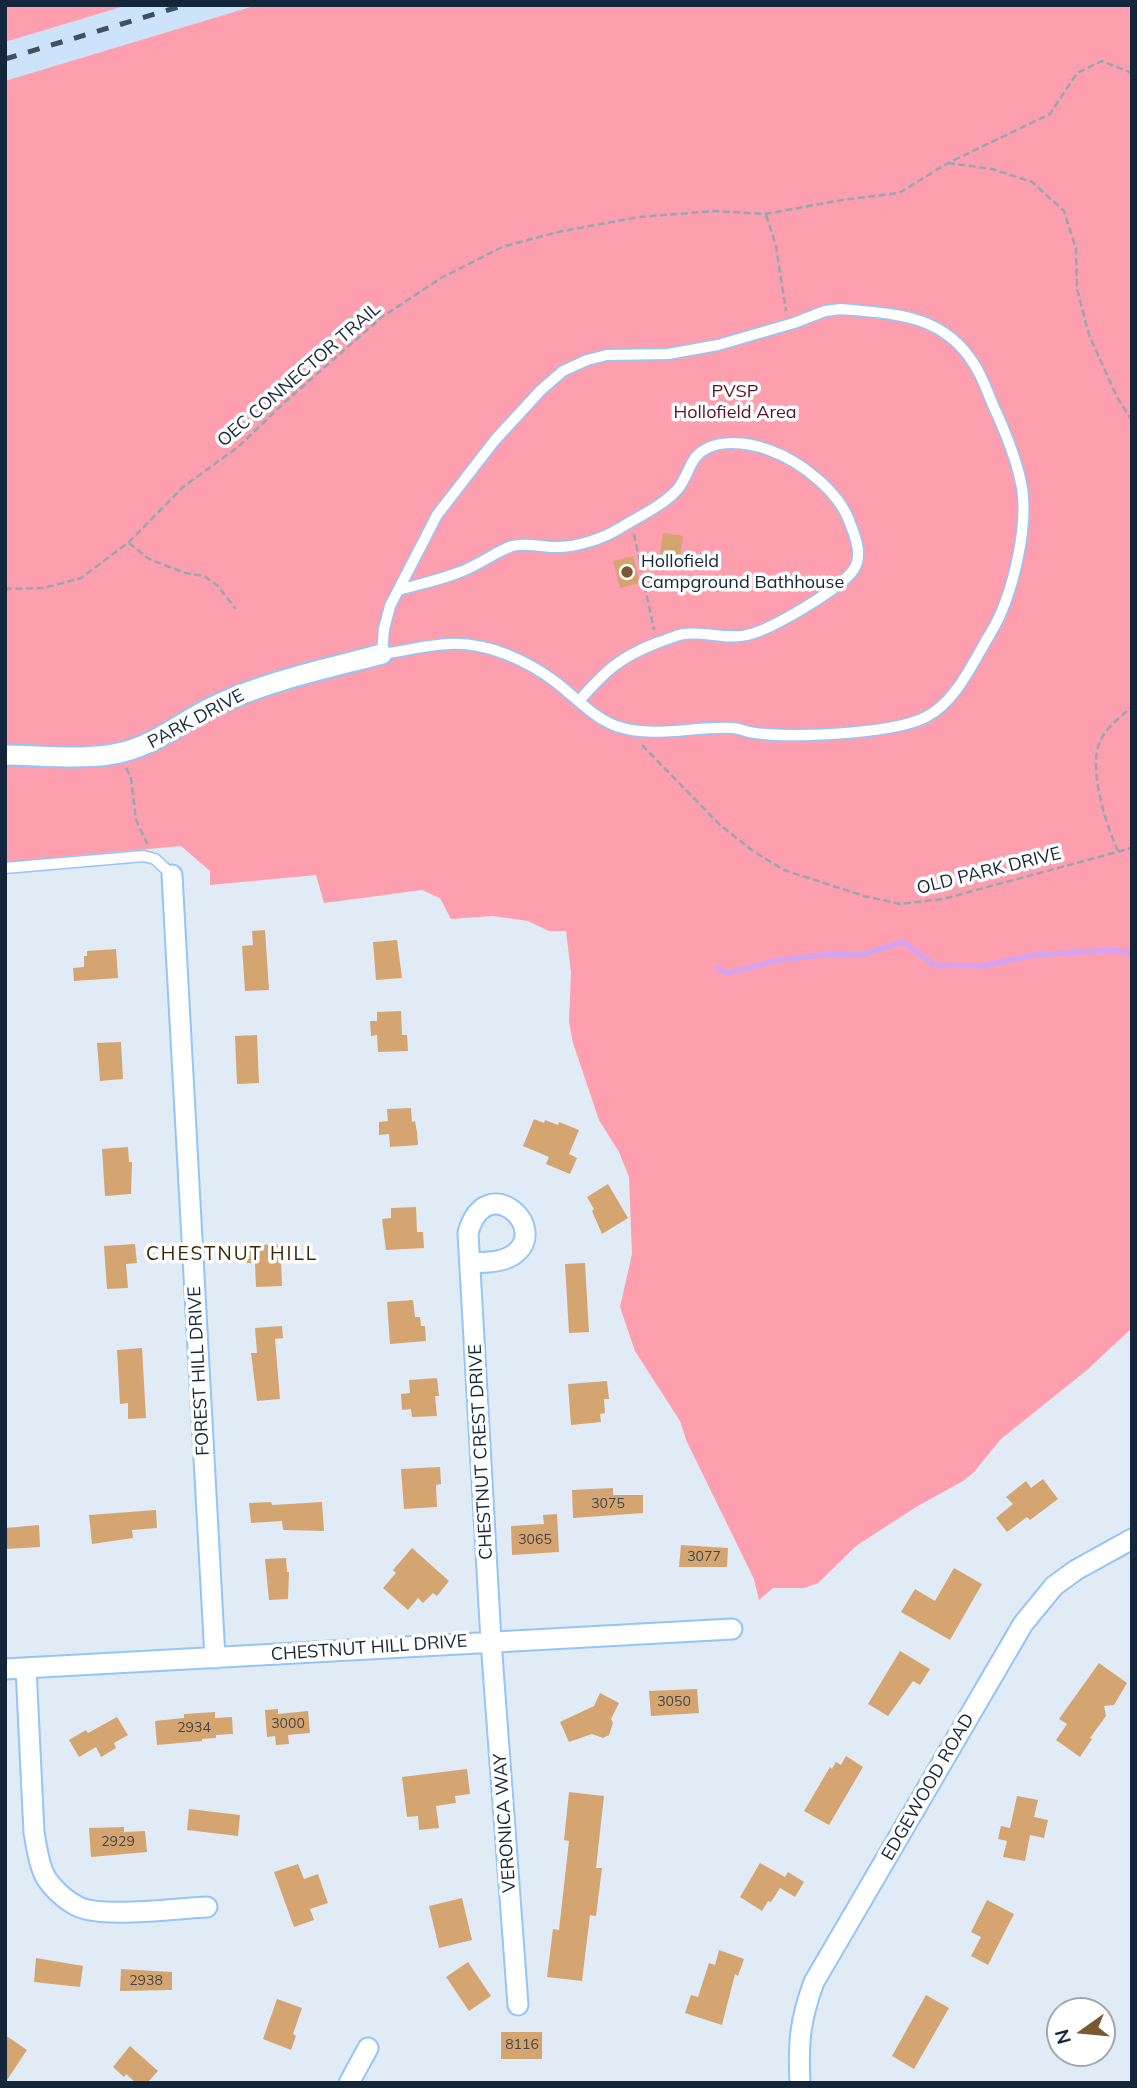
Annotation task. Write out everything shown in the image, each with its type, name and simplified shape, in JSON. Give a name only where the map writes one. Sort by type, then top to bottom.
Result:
[{"type":"street","name":"PARK DRIVE","points":[[5,755],[119,754],[161,738],[211,708],[260,686],[383,654]]},
{"type":"street","name":"FOREST HILL DRIVE","points":[[172,875],[215,1658]]},
{"type":"street","name":"CHESTNUT CREST DRIVE","points":[[471,1263],[500,1261],[518,1250],[524,1238],[524,1226],[519,1215],[508,1206],[494,1204],[480,1209],[472,1217],[468,1233],[491,1641]]},
{"type":"street","name":"EDGEWOOD ROAD","points":[[800,2083],[801,2022],[814,1982],[1023,1624],[1054,1586],[1076,1570],[1132,1539]]},
{"type":"street","name":"CHESTNUT HILL DRIVE","points":[[5,1669],[732,1629]]},
{"type":"street","name":"VERONICA WAY","points":[[491,1641],[518,2005]]},
{"type":"street","points":[[26,1668],[34,1833],[46,1877],[61,1894],[78,1907],[96,1911],[207,1907]]},
{"type":"street","points":[[349,2083],[368,2048]]},
{"type":"lane","points":[[841,309],[925,321],[959,344],[975,365],[995,410],[1022,486],[1023,516],[1018,555],[1010,590],[997,623],[961,683],[940,708],[926,717],[903,725],[873,730],[807,734],[749,732],[735,728],[650,731],[616,726],[598,716],[550,677],[519,660],[478,645],[447,644],[383,654],[384,629],[390,606],[437,515],[495,440],[541,390],[563,371],[587,360],[607,355],[667,354],[694,350],[788,324],[825,311],[841,309]]},
{"type":"lane","points":[[399,590],[458,573],[512,546],[529,544],[557,547],[618,530],[660,504],[678,489],[695,458],[707,448],[738,443],[756,445],[784,455],[829,492],[848,516],[856,539],[858,557],[855,567],[845,579],[825,594],[773,625],[748,635],[729,637],[684,634],[629,654],[608,668],[579,701]]},
{"type":"lane","points":[[5,868],[145,856],[155,859],[172,875]]},
{"type":"path","name":"OEC CONNECTOR TRAIL","points":[[5,589],[44,588],[81,578],[129,542],[183,487],[238,447],[382,317],[441,278],[502,247],[558,232],[639,216],[715,211],[765,214],[899,193],[948,163],[1049,114],[1077,73],[1102,61],[1132,73]]},
{"type":"path","points":[[948,163],[992,169],[1032,182],[1064,211],[1076,249],[1077,289],[1089,335],[1117,397],[1132,421]]},
{"type":"path","points":[[765,214],[776,246],[788,324]]},
{"type":"path","points":[[631,521],[657,643]]},
{"type":"path","points":[[129,542],[149,559],[185,573],[204,576],[218,585],[236,609]]},
{"type":"path","points":[[1118,851],[1111,835],[1095,768],[1099,743],[1113,723],[1132,707]]},
{"type":"path","name":"OLD PARK DRIVE","points":[[616,726],[646,747],[720,825],[753,851],[784,870],[864,896],[900,904],[943,899],[1132,848]]},
{"type":"path","points":[[119,754],[131,777],[136,820],[147,844],[172,875]]},
{"type":"shaded area","points":[[128,5],[257,5],[5,81],[5,42]]},
{"type":"green space","points":[[5,5],[128,5],[5,42]]},
{"type":"green space","name":"PVSP Hollofield Area","points":[[257,5],[1132,5],[1132,1328],[1087,1370],[1001,1439],[974,1472],[963,1481],[916,1507],[856,1546],[818,1583],[804,1588],[773,1588],[759,1600],[754,1579],[687,1442],[680,1421],[635,1351],[620,1307],[632,1254],[629,1177],[619,1152],[599,1120],[573,1043],[569,1022],[571,972],[566,931],[549,931],[528,921],[493,916],[451,919],[440,898],[422,890],[324,903],[316,875],[210,885],[210,871],[181,846],[5,862],[5,81]]},
{"type":"building","points":[[663,533],[683,536],[680,558],[660,555]]},
{"type":"building","name":"Hollofield Campground Bathhouse","points":[[633,556],[640,583],[620,588],[613,561]]},
{"type":"building","points":[[265,930],[269,990],[245,991],[242,946],[253,945],[252,931]]},
{"type":"building","points":[[397,940],[402,978],[376,980],[373,942]]},
{"type":"building","points":[[116,949],[118,978],[74,981],[73,968],[84,967],[87,951]]},
{"type":"building","points":[[401,1011],[402,1035],[407,1035],[408,1051],[378,1052],[377,1035],[371,1036],[370,1021],[377,1021],[377,1012]]},
{"type":"building","points":[[257,1035],[259,1083],[237,1084],[235,1036]]},
{"type":"building","points":[[121,1042],[123,1079],[100,1081],[97,1043]]},
{"type":"building","points":[[411,1108],[418,1145],[390,1147],[389,1134],[379,1135],[379,1122],[388,1121],[387,1109]]},
{"type":"building","points":[[534,1119],[558,1125],[559,1122],[579,1130],[569,1154],[577,1158],[570,1174],[546,1164],[549,1157],[523,1146]]},
{"type":"building","points":[[128,1147],[129,1162],[132,1162],[131,1194],[105,1196],[102,1149]]},
{"type":"building","points":[[608,1184],[628,1218],[602,1234],[587,1197]]},
{"type":"building","points":[[416,1207],[417,1232],[423,1232],[424,1248],[386,1250],[382,1219],[391,1218],[391,1208]]},
{"type":"building","points":[[135,1244],[137,1263],[126,1264],[128,1288],[107,1289],[104,1246]]},
{"type":"building","points":[[246,1246],[287,1246],[288,1261],[281,1261],[282,1286],[256,1287],[255,1263],[247,1263]]},
{"type":"building","points":[[585,1263],[589,1332],[569,1333],[565,1264]]},
{"type":"building","points":[[413,1300],[415,1317],[420,1317],[421,1326],[425,1326],[426,1341],[390,1344],[387,1302]]},
{"type":"building","points":[[282,1326],[283,1338],[275,1339],[280,1399],[257,1401],[251,1353],[257,1353],[255,1328]]},
{"type":"building","points":[[142,1348],[146,1418],[128,1419],[128,1403],[120,1404],[117,1350]]},
{"type":"building","points":[[437,1378],[437,1416],[412,1417],[411,1409],[402,1410],[401,1394],[410,1393],[409,1380]]},
{"type":"building","points":[[607,1381],[609,1399],[604,1399],[605,1413],[600,1414],[601,1422],[571,1425],[568,1384]]},
{"type":"building","points":[[440,1467],[441,1484],[436,1485],[437,1507],[404,1509],[401,1469]]},
{"type":"building","points":[[1043,1479],[1058,1499],[1030,1520],[1027,1517],[1007,1532],[996,1518],[1013,1504],[1006,1497],[1026,1481],[1031,1488]]},
{"type":"building","points":[[613,1488],[613,1495],[643,1495],[643,1513],[573,1518],[572,1490]]},
{"type":"building","points":[[271,1502],[272,1505],[322,1502],[324,1531],[283,1530],[282,1521],[251,1523],[249,1503]]},
{"type":"building","points":[[156,1510],[157,1528],[132,1530],[133,1538],[92,1544],[89,1515]]},
{"type":"building","points":[[557,1514],[559,1552],[512,1555],[511,1526],[544,1524],[543,1515]]},
{"type":"building","points":[[39,1525],[40,1547],[5,1549],[5,1528]]},
{"type":"building","points":[[681,1545],[728,1548],[727,1567],[679,1567]]},
{"type":"building","points":[[412,1548],[449,1581],[437,1596],[433,1593],[423,1603],[418,1598],[408,1610],[383,1588],[396,1573],[393,1570]]},
{"type":"building","points":[[286,1558],[289,1572],[288,1599],[269,1600],[265,1559]]},
{"type":"building","points":[[954,1568],[982,1584],[950,1640],[901,1612],[915,1589],[935,1601]]},
{"type":"building","points":[[900,1651],[930,1669],[920,1685],[913,1681],[888,1716],[868,1704]]},
{"type":"building","points":[[1099,1663],[1127,1683],[1114,1705],[1104,1706],[1106,1716],[1080,1757],[1056,1740],[1067,1724],[1059,1719]]},
{"type":"building","points":[[697,1689],[699,1713],[651,1716],[649,1691]]},
{"type":"building","points":[[600,1693],[619,1703],[611,1719],[613,1723],[609,1735],[603,1738],[592,1734],[569,1742],[560,1722],[594,1706]]},
{"type":"building","points":[[278,1709],[278,1714],[308,1711],[310,1733],[288,1735],[289,1744],[276,1745],[275,1736],[267,1737],[265,1710]]},
{"type":"building","points":[[215,1712],[215,1718],[232,1717],[233,1734],[216,1735],[216,1738],[202,1741],[157,1745],[155,1721],[184,1718],[184,1714]]},
{"type":"building","points":[[117,1717],[128,1735],[114,1743],[116,1748],[101,1757],[96,1747],[79,1757],[69,1740]]},
{"type":"building","points":[[846,1756],[863,1767],[829,1825],[804,1811],[830,1767],[832,1769],[836,1762],[841,1765]]},
{"type":"building","points":[[467,1769],[470,1794],[455,1796],[456,1803],[436,1806],[439,1828],[419,1830],[418,1816],[407,1817],[402,1777]]},
{"type":"building","points":[[569,1792],[604,1796],[596,1868],[602,1868],[596,1916],[590,1915],[582,1981],[547,1977],[553,1929],[559,1930],[569,1841],[564,1840]]},
{"type":"building","points":[[1017,1796],[1038,1800],[1034,1817],[1048,1820],[1044,1838],[1030,1835],[1025,1861],[1003,1857],[1007,1841],[998,1839],[1001,1826],[1010,1828]]},
{"type":"building","points":[[189,1809],[240,1815],[238,1836],[187,1830]]},
{"type":"building","points":[[124,1827],[124,1832],[145,1831],[147,1852],[91,1857],[89,1828]]},
{"type":"building","points":[[760,1863],[785,1877],[788,1872],[804,1882],[795,1897],[780,1888],[762,1911],[740,1897]]},
{"type":"building","points":[[298,1864],[304,1879],[318,1874],[328,1903],[310,1909],[314,1920],[294,1927],[274,1872]]},
{"type":"building","points":[[462,1898],[472,1940],[439,1948],[429,1906]]},
{"type":"building","points":[[987,1900],[1014,1914],[988,1965],[971,1956],[981,1937],[971,1932]]},
{"type":"building","points":[[719,1950],[744,1959],[738,1976],[735,1974],[722,2025],[685,2013],[691,1995],[698,1997],[709,1963],[715,1965]]},
{"type":"building","points":[[36,1958],[83,1966],[80,1987],[34,1982]]},
{"type":"building","points":[[468,1962],[491,1996],[469,2011],[446,1977]]},
{"type":"building","points":[[121,1969],[172,1972],[172,1990],[120,1991]]},
{"type":"building","points":[[926,1995],[949,2008],[914,2069],[892,2056]]},
{"type":"building","points":[[277,1999],[302,2008],[293,2034],[296,2036],[291,2050],[263,2039]]},
{"type":"building","points":[[501,2032],[542,2032],[542,2059],[501,2059]]},
{"type":"building","points":[[5,2035],[27,2050],[5,2083]]},
{"type":"building","points":[[130,2046],[158,2071],[147,2083],[136,2083],[113,2067]]},
{"type":"waterway","points":[[717,968],[727,973],[775,961],[828,954],[862,955],[903,942],[934,965],[982,966],[1035,955],[1111,950],[1132,953]]},
{"type":"railway","points":[[5,59],[185,5]]},
{"type":"place","name":"Hollofield Campground Bathhouse","points":[[627,572]]},
{"type":"district","name":"CHESTNUT HILL","points":[[232,1254]]}]
